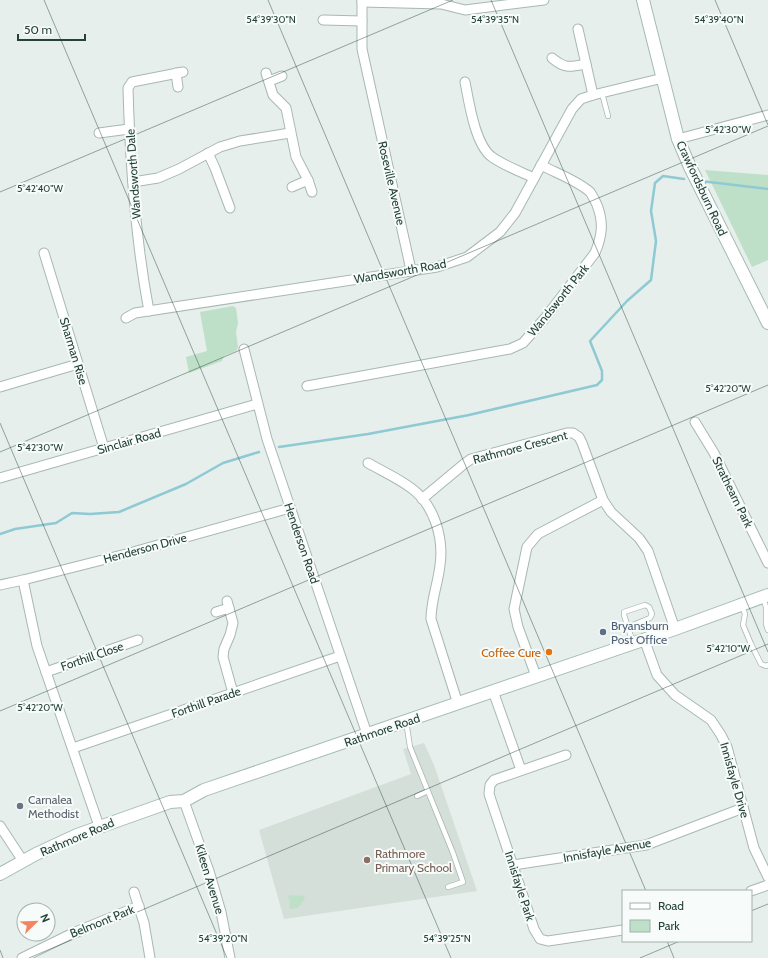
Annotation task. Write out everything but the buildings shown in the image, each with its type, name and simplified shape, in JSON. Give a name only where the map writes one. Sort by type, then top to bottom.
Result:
[{"type":"street","points":[[362,1],[441,4],[465,10],[544,0]]},
{"type":"street","name":"Crawfordsburn Road","points":[[642,0],[678,139],[690,167],[768,323]]},
{"type":"street","name":"Roseville Avenue","points":[[362,1],[362,49],[411,270]]},
{"type":"street","points":[[323,20],[362,21]]},
{"type":"street","points":[[578,29],[586,64],[597,94]]},
{"type":"street","points":[[552,58],[560,65],[565,67],[586,64]]},
{"type":"street","name":"Wandsworth Dale","points":[[149,311],[142,276],[135,219],[128,88],[132,82],[180,72],[178,87]]},
{"type":"street","points":[[282,76],[268,77],[273,95],[286,108],[296,157],[308,180],[312,192]]},
{"type":"street","name":"Wandsworth Road","points":[[126,318],[136,313],[437,267],[467,257],[500,232],[515,213],[572,110],[581,99],[663,78]]},
{"type":"street","points":[[465,82],[477,136],[484,149],[492,157],[534,178]]},
{"type":"street","points":[[678,139],[768,115]]},
{"type":"street","points":[[99,133],[129,129]]},
{"type":"street","points":[[133,182],[158,178],[220,148],[240,141],[290,132]]},
{"type":"street","points":[[208,154],[215,168],[230,208]]},
{"type":"street","name":"Wandsworth Park","points":[[307,386],[510,349],[523,343],[545,318],[595,253],[600,241],[602,230],[602,220],[591,194],[586,189],[541,165]]},
{"type":"street","points":[[292,187],[308,180]]},
{"type":"street","name":"Sharman Rise","points":[[44,253],[104,448]]},
{"type":"street","name":"Henderson Road","points":[[244,349],[267,439],[367,734]]},
{"type":"street","points":[[0,387],[78,364]]},
{"type":"street","name":"Sinclair Road","points":[[0,478],[257,404]]},
{"type":"street","name":"Strathearn Park","points":[[695,422],[714,453],[768,564]]},
{"type":"street","name":"Rathmore Crescent","points":[[422,499],[471,459],[567,433],[574,433],[579,437],[582,443],[603,500],[611,512],[639,538],[648,551],[675,629]]},
{"type":"street","points":[[368,463],[412,488],[422,499],[433,516],[441,540],[440,565],[431,606],[431,620],[458,704]]},
{"type":"street","points":[[536,676],[518,627],[514,610],[527,547],[538,534],[603,500]]},
{"type":"street","name":"Henderson Drive","points":[[0,585],[126,554],[290,508]]},
{"type":"street","points":[[23,580],[37,646],[99,826]]},
{"type":"street","name":"Rathmore Road","points":[[0,874],[23,861],[99,826],[170,802],[184,800],[204,790],[639,641],[743,609],[766,599]]},
{"type":"street","points":[[216,612],[228,604],[233,623],[230,636],[224,648],[223,657],[233,693]]},
{"type":"street","name":"Forthill Close","points":[[46,672],[138,640]]},
{"type":"street","name":"Innisfayle Drive","points":[[639,641],[657,675],[675,695],[711,720],[721,735],[726,747],[754,848],[768,877]]},
{"type":"street","name":"Forthill Parade","points":[[73,748],[340,656]]},
{"type":"street","points":[[494,691],[521,770]]},
{"type":"street","name":"Innisfayle Park","points":[[566,755],[494,780],[489,790],[489,794],[536,934],[540,939],[548,941],[622,930]]},
{"type":"street","name":"Kileen Avenue","points":[[184,800],[209,871],[221,912],[230,958]]},
{"type":"street","name":"Innisfayle Avenue","points":[[513,865],[646,845],[743,808]]},
{"type":"street","points":[[2,832],[23,861]]},
{"type":"street","points":[[752,891],[768,884]]},
{"type":"street","points":[[134,892],[139,906],[150,958]]},
{"type":"street","name":"Belmont Park","points":[[22,958],[73,932],[139,906]]},
{"type":"lane","points":[[597,94],[608,116]]},
{"type":"lane","points":[[766,599],[766,624],[768,630]]},
{"type":"lane","points":[[628,627],[650,618],[652,614],[649,607],[646,605],[624,612],[628,627],[639,641]]},
{"type":"lane","points":[[743,609],[743,625],[751,644],[761,664],[766,666],[768,665]]},
{"type":"lane","points":[[406,721],[410,747],[453,853],[463,882],[448,886]]},
{"type":"lane","points":[[417,796],[428,791]]},
{"type":"shaded area","name":"Rathmore Primary School","points":[[424,743],[434,765],[477,891],[284,919],[259,830],[411,774],[403,749]]},
{"type":"green space","points":[[705,170],[768,175],[768,260],[752,267]]},
{"type":"green space","points":[[233,306],[236,308],[238,323],[236,332],[238,347],[236,351],[224,356],[222,361],[189,373],[186,357],[207,351],[200,312]]},
{"type":"green space","points":[[290,895],[304,896],[305,899],[298,908],[291,909],[289,907],[290,901],[288,897]]},
{"type":"waterway","points":[[279,447],[368,434],[469,415],[597,385],[602,380],[602,371],[590,341],[627,301],[651,280],[656,241],[651,211],[655,183],[663,176],[684,179]]},
{"type":"waterway","points":[[701,181],[768,189]]},
{"type":"waterway","points":[[0,534],[15,529],[56,523],[72,513],[90,514],[119,512],[186,484],[223,463],[259,452]]},
{"type":"place","name":"Bryansburn Post Office","points":[[603,632]]},
{"type":"place","name":"Coffee Cure","points":[[549,652]]},
{"type":"place","name":"Carnalea Methodist","points":[[20,806]]},
{"type":"place","name":"Rathmore Primary School","points":[[367,860]]}]
